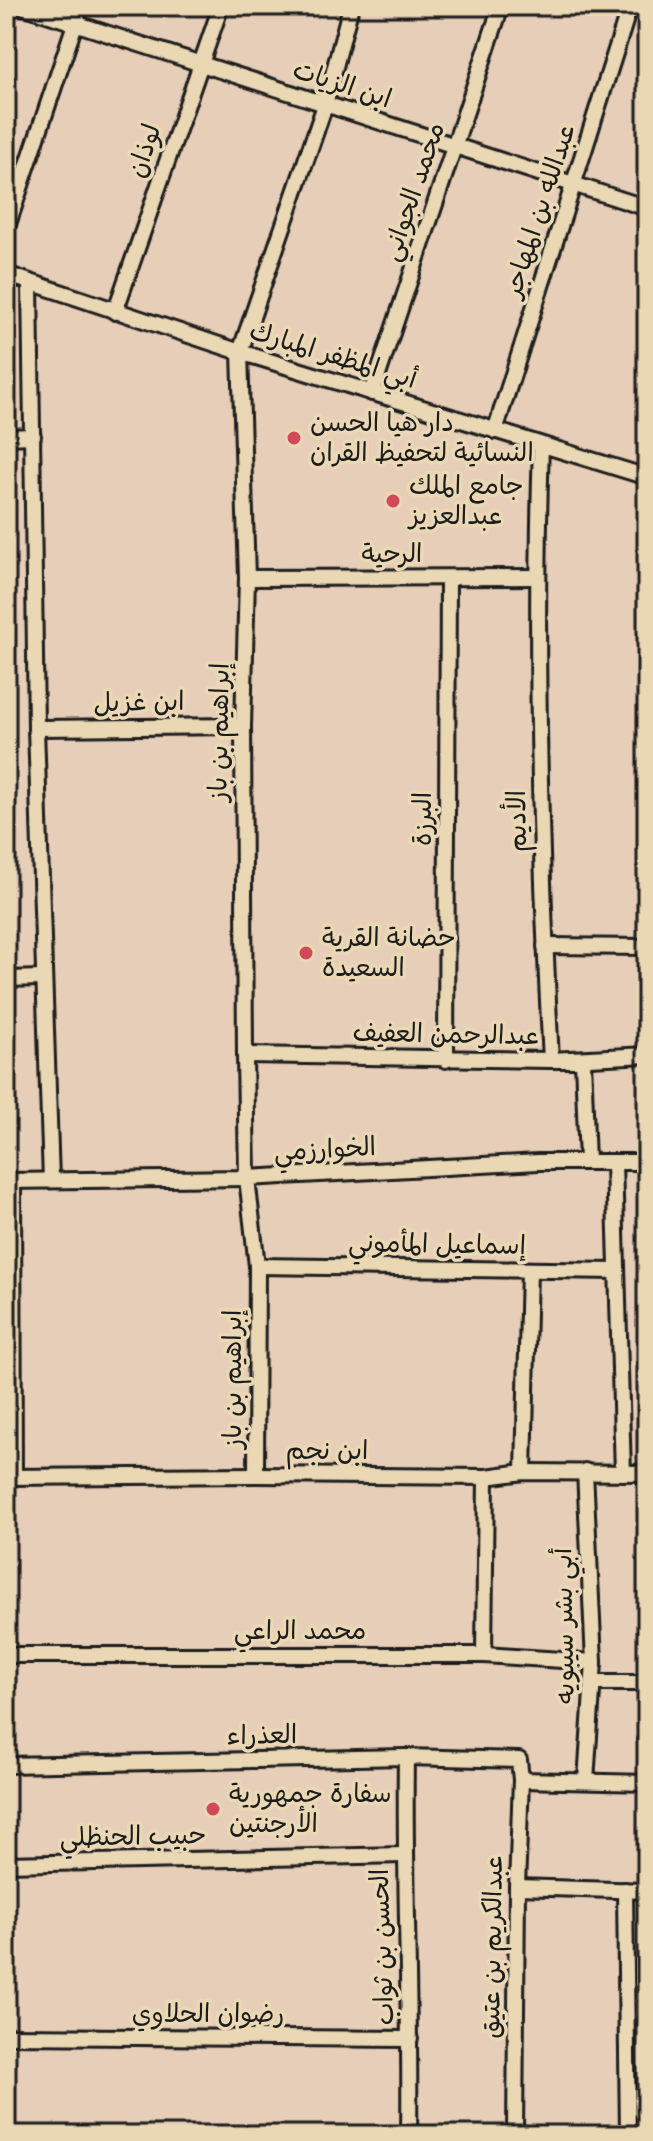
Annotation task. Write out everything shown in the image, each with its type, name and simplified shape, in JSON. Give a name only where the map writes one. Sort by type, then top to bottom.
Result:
[{"type":"street","name":"ابن الزيات","points":[[22,6],[647,208]]},
{"type":"street","points":[[6,230],[81,6]]},
{"type":"street","name":"لوذان","points":[[115,312],[221,6]]},
{"type":"street","name":"إبراهيم بن باز","points":[[256,1475],[257,1266],[247,1178],[245,1055],[243,726],[247,578],[240,352],[325,105],[351,6]]},
{"type":"street","name":"محمد الجواني","points":[[372,393],[501,6]]},
{"type":"street","name":"عبدالله بن المهاجر","points":[[495,431],[630,6]]},
{"type":"street","name":"أبي المظفر المبارك","points":[[6,274],[240,352],[647,477]]},
{"type":"street","points":[[30,283],[36,728],[51,1180]]},
{"type":"street","points":[[6,437],[33,436]]},
{"type":"street","name":"الأديم","points":[[541,445],[537,577],[545,946],[551,1060]]},
{"type":"street","name":"الرحية","points":[[247,578],[537,577]]},
{"type":"street","name":"البرزة","points":[[446,1060],[448,578]]},
{"type":"street","name":"ابن غزيل","points":[[36,728],[243,726]]},
{"type":"street","points":[[545,946],[647,947]]},
{"type":"street","points":[[6,979],[43,978]]},
{"type":"street","name":"عبدالرحمن العفيف","points":[[245,1055],[446,1060],[551,1060],[647,1055]]},
{"type":"street","points":[[551,1060],[583,1060],[587,1162]]},
{"type":"street","name":"الخوارزمي","points":[[9,1181],[247,1178],[538,1162],[647,1162]]},
{"type":"street","points":[[614,1163],[623,1473]]},
{"type":"street","points":[[9,1181],[10,1477]]},
{"type":"street","name":"إسماعيل المأموني","points":[[257,1266],[617,1271]]},
{"type":"street","points":[[524,1472],[529,1270]]},
{"type":"street","name":"أبي بشر سيبويه","points":[[585,1471],[594,1662],[586,1781]]},
{"type":"street","name":"ابن نجم","points":[[10,1477],[486,1477],[524,1472],[647,1473]]},
{"type":"street","points":[[484,1655],[486,1477]]},
{"type":"street","name":"محمد الراعي","points":[[6,1655],[484,1655],[594,1662]]},
{"type":"street","points":[[593,1683],[647,1683]]},
{"type":"street","name":"العذراء","points":[[6,1765],[406,1757],[519,1760]]},
{"type":"street","name":"الحسن بن ثواب","points":[[406,1757],[404,1855],[410,2039],[409,2135]]},
{"type":"street","name":"عبدالكريم بن عتيق","points":[[515,2135],[519,1760]]},
{"type":"street","points":[[521,1780],[647,1783]]},
{"type":"street","name":"حبيب الحنظلي","points":[[6,1864],[404,1855]]},
{"type":"street","points":[[517,1887],[647,1891]]},
{"type":"street","points":[[625,1890],[628,2135]]},
{"type":"street","name":"رضوان الحلاوي","points":[[6,2036],[410,2039]]},
{"type":"green space","points":[[6,711],[11,962],[6,962]]},
{"type":"place","name":"دار هيا الحسن النسائية لتحفيظ القران","points":[[294,438]]},
{"type":"place","name":"جامع الملك عبدالعزيز","points":[[393,501]]},
{"type":"place","name":"حضانة القرية السعيدة","points":[[306,953]]},
{"type":"place","name":"سفارة جمهورية الأرجنتين","points":[[213,1809]]}]
